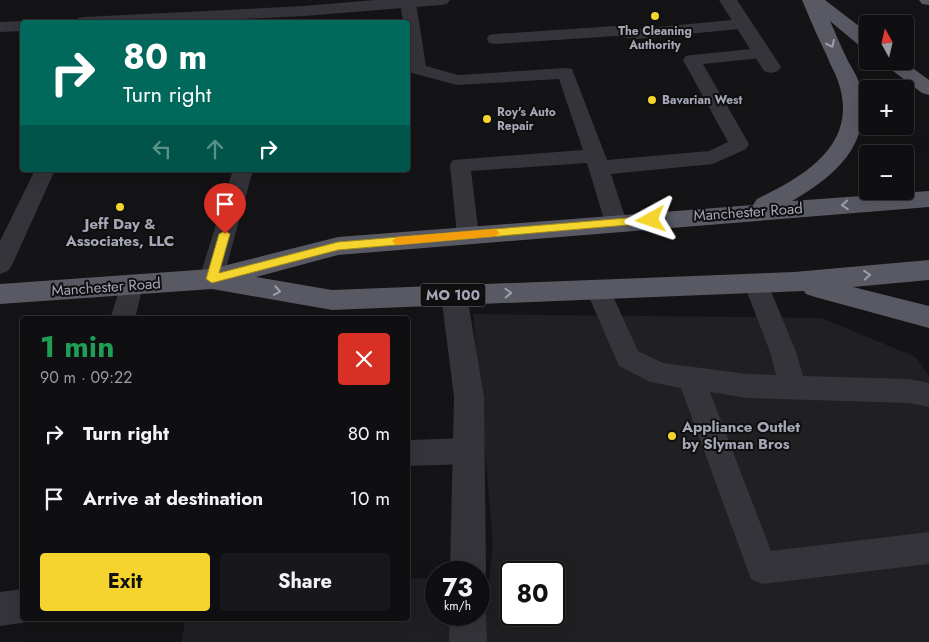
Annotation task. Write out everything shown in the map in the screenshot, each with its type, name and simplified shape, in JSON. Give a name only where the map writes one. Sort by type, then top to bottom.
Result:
[{"type":"highway","points":[[812,0],[859,36]]},
{"type":"highway","points":[[750,212],[799,189],[823,171],[840,151],[851,130],[854,107],[849,82],[812,0]]},
{"type":"highway","points":[[903,70],[929,89]]},
{"type":"highway","name":"Manchester Road","points":[[0,294],[212,279],[338,246],[616,222],[929,199]]},
{"type":"highway","name":"Manchester Road","points":[[212,279],[332,300],[756,284],[929,270]]},
{"type":"highway","points":[[794,282],[929,317]]},
{"type":"street","points":[[122,20],[312,10],[441,0]]},
{"type":"street","points":[[728,0],[766,60]]},
{"type":"street","points":[[0,27],[20,26]]},
{"type":"street","points":[[454,295],[469,397],[468,561]]},
{"type":"street","points":[[468,626],[468,642]]},
{"type":"lane","points":[[408,3],[418,69],[457,80],[566,73],[616,222]]},
{"type":"lane","points":[[495,39],[615,32],[636,34],[743,24]]},
{"type":"lane","points":[[468,235],[460,165],[713,157],[739,144],[692,60],[766,60]]},
{"type":"lane","points":[[0,265],[44,172]]},
{"type":"lane","points":[[212,279],[243,172]]},
{"type":"lane","points":[[756,284],[783,352],[793,387]]},
{"type":"lane","points":[[123,316],[130,285]]},
{"type":"lane","points":[[598,290],[628,358],[659,374],[746,386],[909,391],[929,395]]},
{"type":"lane","points":[[691,379],[762,568],[929,548]]},
{"type":"lane","points":[[410,453],[469,451]]},
{"type":"lane","points":[[0,609],[20,606]]},
{"type":"shaded area","points":[[473,314],[821,318],[916,357],[929,376],[929,642],[182,642],[185,621],[410,621],[410,579],[425,578],[425,626],[490,626],[490,572],[493,544]]},
{"type":"slow traffic","points":[[397,241],[495,233]]},
{"type":"place","name":"The Cleaning Authority","points":[[655,16]]},
{"type":"place","name":"Bavarian West","points":[[652,100]]},
{"type":"place","name":"Roy's Auto Repair","points":[[487,119]]},
{"type":"place","name":"Jeff Day & Associates, LLC","points":[[120,207]]},
{"type":"place","name":"Appliance Outlet by Slyman Bros","points":[[672,436]]},
{"type":"route","points":[[225,234],[212,279],[338,246],[651,220]]}]
